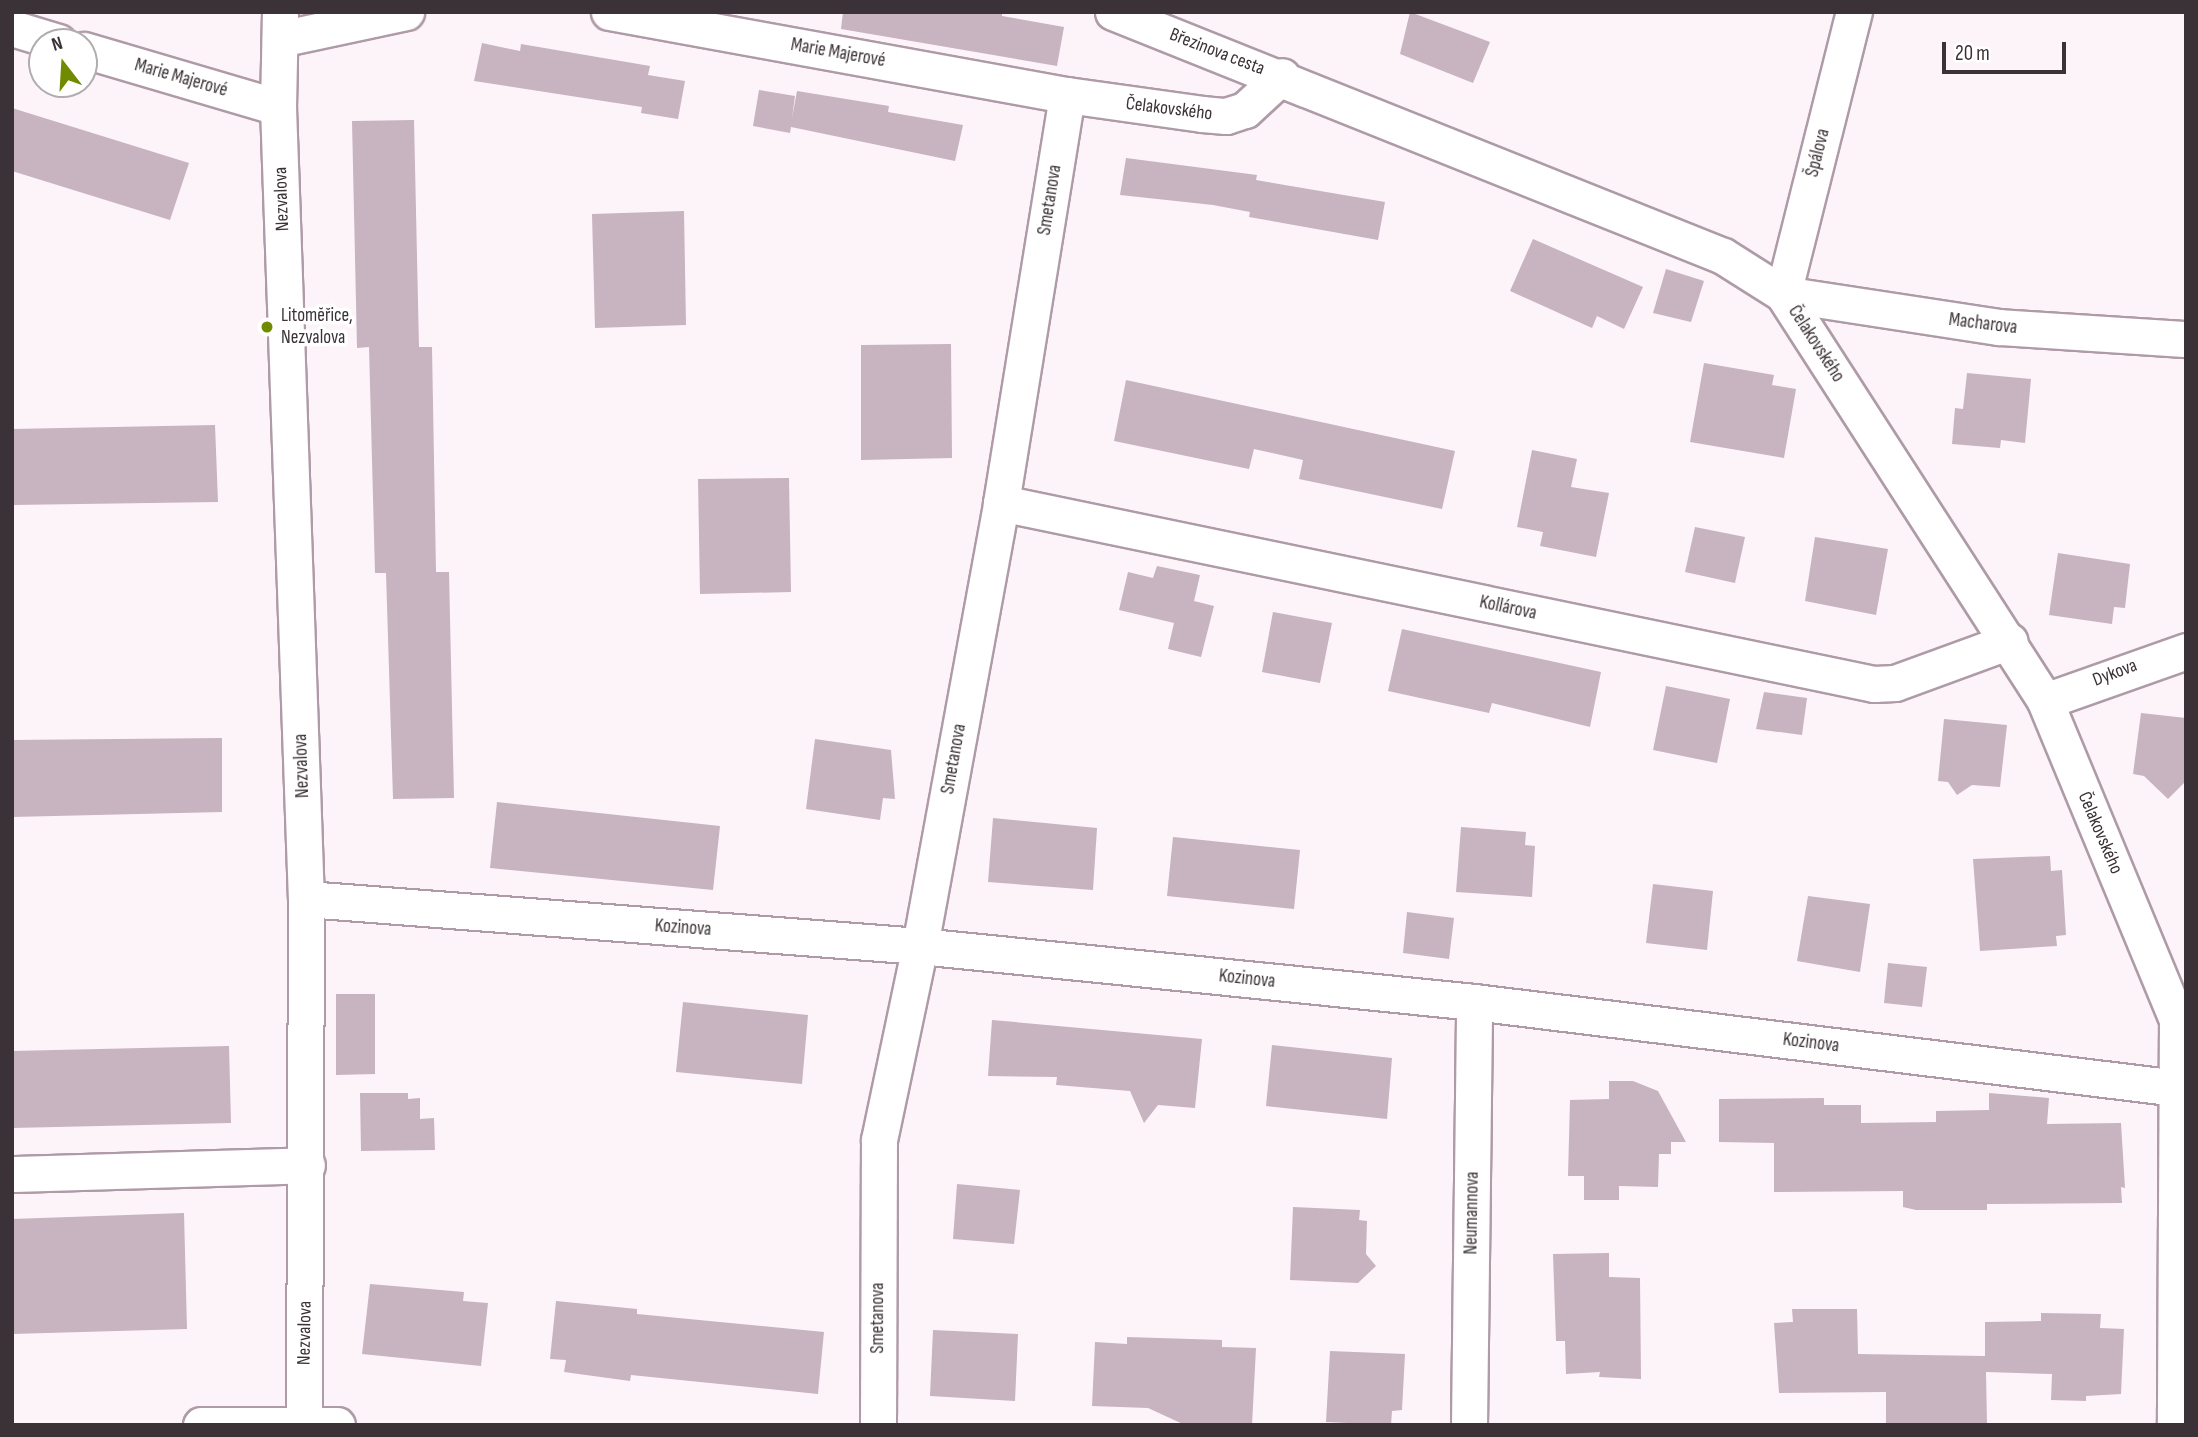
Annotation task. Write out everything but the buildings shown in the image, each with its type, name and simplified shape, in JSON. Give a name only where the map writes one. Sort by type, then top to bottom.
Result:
[{"type":"street","points":[[280,26],[406,12]]},
{"type":"street","name":"Marie Majerové","points":[[609,12],[1067,95]]},
{"type":"street","name":"Březinova cesta","points":[[1113,12],[1282,76]]},
{"type":"street","name":"Špálova","points":[[1783,294],[1854,12]]},
{"type":"street","name":"Nezvalova","points":[[280,26],[278,107],[306,899],[307,1165],[315,1424]]},
{"type":"street","name":"Marie Majerové","points":[[98,54],[278,107]]},
{"type":"street","name":"Čelakovského","points":[[1067,95],[1226,116],[1245,110],[1282,76],[1723,256],[1783,294],[2010,641],[2045,701],[2177,1019],[2182,1088],[2175,1425]]},
{"type":"street","name":"Smetanova","points":[[878,1425],[878,1140],[920,946],[1001,503],[1067,95]]},
{"type":"street","name":"Macharova","points":[[1783,294],[1999,327],[2186,339]]},
{"type":"street","name":"Kollárova","points":[[1001,503],[1874,684],[1895,683],[2010,641]]},
{"type":"street","name":"Dykova","points":[[2045,701],[2186,650]]},
{"type":"street","name":"Kozinova","points":[[306,899],[920,946],[1474,1002],[2182,1088]]},
{"type":"street","name":"Neumannova","points":[[1469,1425],[1474,1002]]},
{"type":"street","points":[[12,1174],[307,1165]]},
{"type":"street","points":[[201,1425],[315,1424]]},
{"type":"place","name":"Litoměřice, Nezvalova","points":[[267,327]]}]
